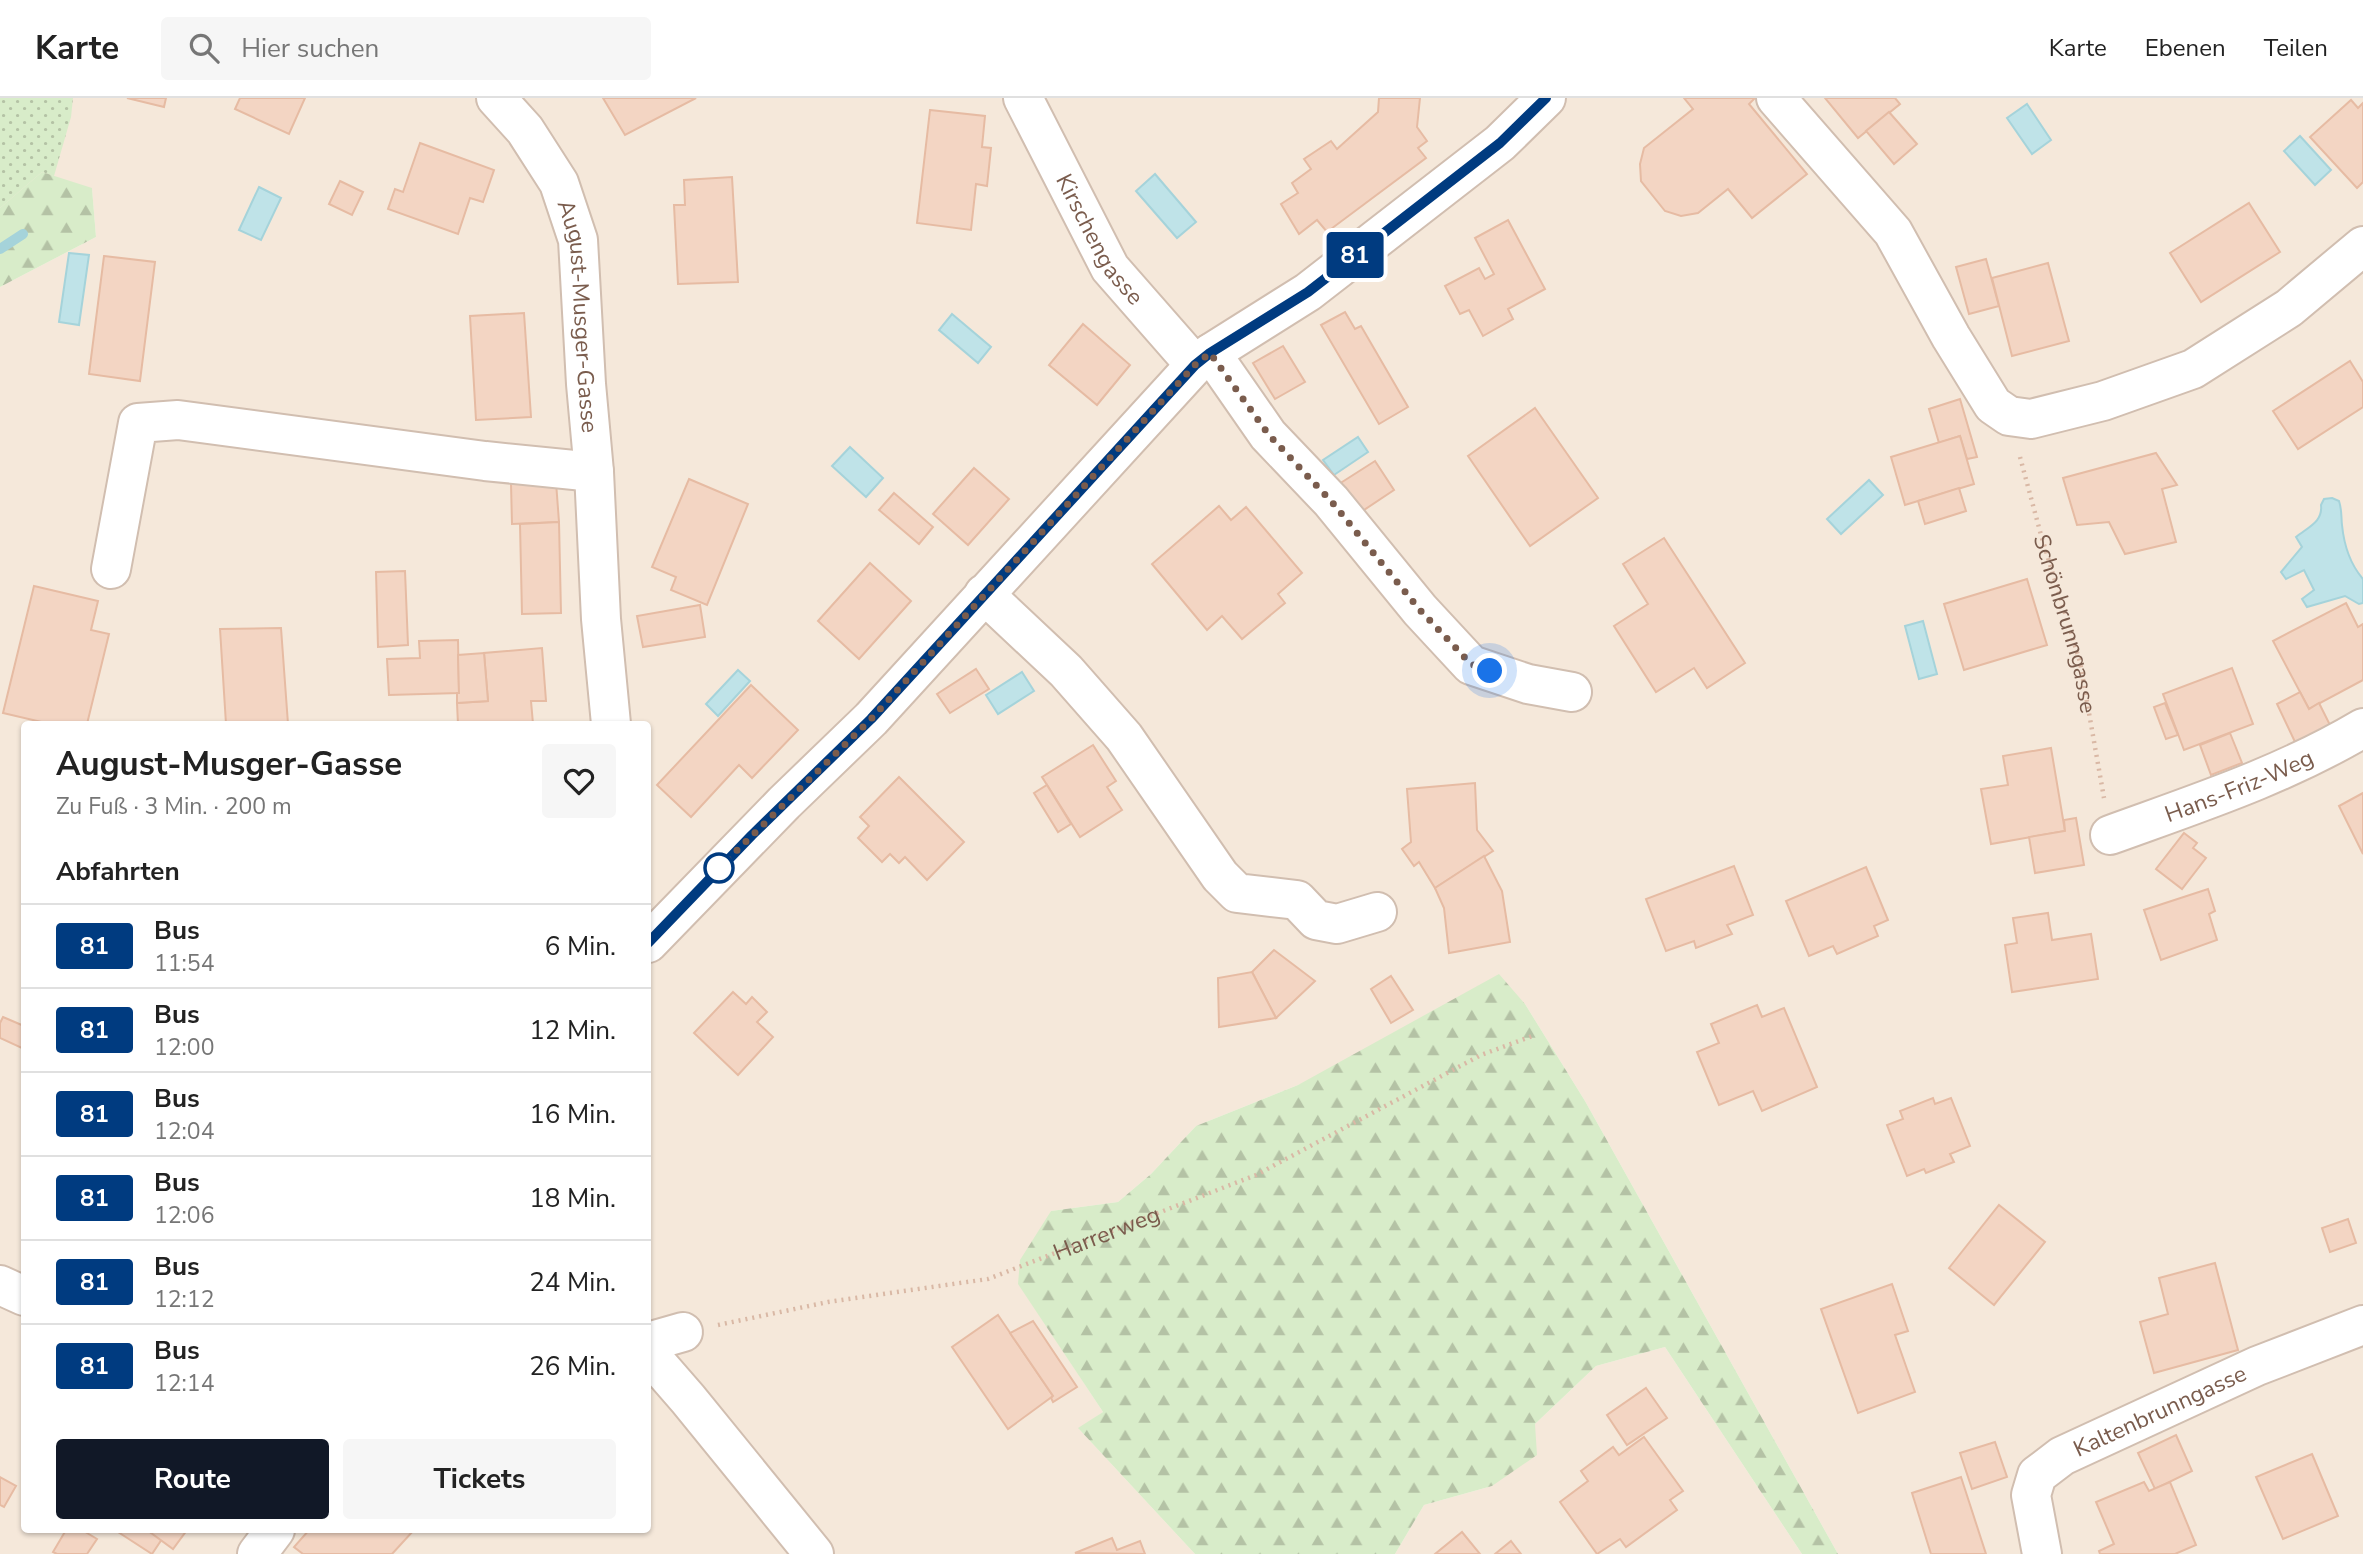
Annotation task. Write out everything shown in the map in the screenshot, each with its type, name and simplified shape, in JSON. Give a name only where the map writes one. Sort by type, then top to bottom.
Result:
[{"type":"street","name":"August-Musger-Gasse","points":[[496,98],[525,130],[559,183],[578,240],[601,619],[611,721]]},
{"type":"street","name":"Kirschengasse","points":[[1023,98],[1110,268],[1203,359],[1331,501],[1420,610],[1471,664],[1528,684],[1572,692]]},
{"type":"street","points":[[651,940],[775,812],[871,719],[1203,359],[1308,292],[1500,143],[1546,98]]},
{"type":"street","points":[[1776,98],[1893,232],[1951,337],[1993,405],[2009,416],[2031,419],[2103,401],[2193,369],[2289,308],[2363,246]]},
{"type":"street","points":[[111,569],[138,423],[178,420],[485,461],[594,472]]},
{"type":"street","points":[[984,594],[1066,671],[1124,737],[1220,876],[1237,893],[1297,900],[1316,920],[1337,924],[1377,912]]},
{"type":"street","name":"Hans-Friz-Weg","points":[[2110,835],[2256,782],[2322,752],[2363,728]]},
{"type":"street","points":[[0,1285],[21,1295]]},
{"type":"street","name":"Kaltenbrunngasse","points":[[2042,1554],[2031,1495],[2038,1475],[2062,1456],[2258,1366],[2363,1325]]},
{"type":"street","points":[[651,1356],[814,1554]]},
{"type":"street","points":[[257,1554],[273,1533]]},
{"type":"path","name":"Schönbrunngasse","points":[[2009,416],[2040,535],[2080,662],[2110,835]]},
{"type":"path","name":"Harrerweg","points":[[665,1337],[828,1302],[988,1279],[1256,1175],[1481,1055],[1535,1035]]},
{"type":"shaded area","points":[[0,98],[2363,98],[2363,1554],[1838,1554],[1585,1101],[1525,1004],[1298,1085],[1196,1126],[1151,1174],[1118,1202],[1051,1211],[1019,1284],[1103,1412],[1079,1429],[1195,1554],[0,1554],[0,287],[96,237],[92,188],[0,208]]},
{"type":"shaded area","points":[[1665,1347],[1802,1554],[1395,1554],[1424,1505],[1492,1486],[1535,1424],[1596,1366]]},
{"type":"green space","points":[[0,98],[73,98],[71,117],[54,176],[42,172],[0,208]]},
{"type":"green space","points":[[42,172],[92,188],[96,237],[0,287],[0,208]]},
{"type":"green space","points":[[1499,974],[1525,1004],[1585,1101],[1838,1554],[1802,1554],[1665,1347],[1596,1366],[1535,1424],[1537,1455],[1492,1486],[1424,1505],[1395,1554],[1195,1554],[1078,1428],[1103,1412],[1018,1284],[1020,1260],[1051,1211],[1118,1202],[1151,1174],[1196,1126],[1298,1085]]},
{"type":"water","points":[[2027,104],[2051,140],[2032,154],[2007,118]]},
{"type":"water","points":[[2300,136],[2331,170],[2315,185],[2284,151]]},
{"type":"water","points":[[1155,174],[1196,222],[1177,238],[1136,191]]},
{"type":"water","points":[[259,187],[281,198],[261,240],[239,230]]},
{"type":"water","points":[[69,253],[89,255],[79,325],[59,322]]},
{"type":"water","points":[[952,314],[991,347],[978,363],[939,330]]},
{"type":"water","points":[[1358,437],[1368,452],[1334,475],[1323,460]]},
{"type":"water","points":[[850,447],[883,478],[866,497],[832,466]]},
{"type":"water","points":[[1869,480],[1883,495],[1841,534],[1827,519]]},
{"type":"water","points":[[2324,499],[2339,501],[2346,547],[2351,561],[2363,579],[2363,603],[2359,604],[2345,596],[2307,607],[2302,599],[2314,590],[2304,570],[2286,579],[2281,572],[2302,547],[2296,537],[2320,516]]},
{"type":"water","points":[[1923,621],[1937,674],[1919,679],[1905,626]]},
{"type":"water","points":[[738,670],[750,681],[718,716],[706,704]]},
{"type":"water","points":[[1022,672],[1034,691],[998,714],[986,695]]},
{"type":"building","points":[[127,98],[166,98],[164,107]]},
{"type":"building","points":[[240,98],[305,98],[289,134],[235,109]]},
{"type":"building","points":[[603,98],[696,98],[625,135]]},
{"type":"building","points":[[1379,98],[1420,98],[1417,127],[1427,141],[1418,148],[1426,158],[1327,232],[1317,220],[1299,234],[1281,204],[1298,193],[1292,183],[1311,169],[1304,159],[1331,141],[1337,149],[1378,112]]},
{"type":"building","points":[[1684,98],[1755,98],[1749,104],[1807,174],[1752,218],[1728,189],[1698,213],[1681,216],[1665,211],[1641,181],[1640,164],[1644,148],[1693,109]]},
{"type":"building","points":[[1825,98],[1895,98],[1900,104],[1858,138]]},
{"type":"building","points":[[2351,100],[2358,108],[2363,103],[2363,182],[2357,188],[2310,137]]},
{"type":"building","points":[[930,110],[985,116],[982,147],[991,148],[987,186],[976,184],[971,230],[917,223]]},
{"type":"building","points":[[1889,112],[1917,144],[1894,164],[1866,131]]},
{"type":"building","points":[[420,143],[494,170],[483,202],[470,198],[458,234],[388,209],[395,189],[403,192]]},
{"type":"building","points":[[732,177],[738,282],[678,284],[674,205],[685,205],[684,180]]},
{"type":"building","points":[[340,181],[363,192],[352,215],[329,204]]},
{"type":"building","points":[[2249,203],[2280,252],[2201,302],[2170,253]]},
{"type":"building","points":[[1508,220],[1545,289],[1508,309],[1513,319],[1483,336],[1469,310],[1460,314],[1445,286],[1479,268],[1485,279],[1494,274],[1475,238]]},
{"type":"building","points":[[104,256],[155,262],[140,381],[89,374]]},
{"type":"building","points":[[1986,259],[1999,306],[1969,314],[1956,267]]},
{"type":"building","points":[[2048,263],[2069,341],[2012,356],[1992,278]]},
{"type":"building","points":[[1345,312],[1355,329],[1361,326],[1408,407],[1379,424],[1321,325]]},
{"type":"building","points":[[524,313],[531,417],[476,420],[470,316]]},
{"type":"building","points":[[1083,324],[1130,365],[1097,405],[1049,365]]},
{"type":"building","points":[[1283,346],[1305,382],[1275,399],[1253,363]]},
{"type":"building","points":[[2350,361],[2363,382],[2363,407],[2298,449],[2273,411]]},
{"type":"building","points":[[1960,399],[1977,457],[1967,459],[1960,436],[1939,443],[1929,409]]},
{"type":"building","points":[[1535,408],[1598,498],[1530,546],[1468,456]]},
{"type":"building","points":[[1960,436],[1974,484],[1905,505],[1891,457]]},
{"type":"building","points":[[2156,453],[2177,485],[2162,489],[2176,542],[2125,554],[2109,522],[2077,525],[2063,478]]},
{"type":"building","points":[[1375,461],[1394,490],[1358,514],[1339,484]]},
{"type":"building","points":[[974,468],[1009,499],[968,545],[933,514]]},
{"type":"building","points":[[689,479],[748,504],[707,605],[671,590],[676,577],[652,567]]},
{"type":"building","points":[[556,482],[559,522],[512,524],[511,484]]},
{"type":"building","points":[[1959,488],[1966,511],[1925,524],[1918,501]]},
{"type":"building","points":[[894,493],[933,527],[919,544],[879,510]]},
{"type":"building","points":[[1219,506],[1231,520],[1246,507],[1302,573],[1278,594],[1285,603],[1242,639],[1222,616],[1207,630],[1152,564]]},
{"type":"building","points":[[559,522],[561,613],[522,614],[520,524]]},
{"type":"building","points":[[1664,538],[1745,663],[1707,688],[1694,668],[1656,692],[1614,626],[1648,604],[1623,564]]},
{"type":"building","points":[[870,563],[911,601],[859,659],[818,621]]},
{"type":"building","points":[[405,571],[408,645],[378,647],[376,572]]},
{"type":"building","points":[[2027,579],[2047,645],[1964,670],[1944,604]]},
{"type":"building","points":[[34,586],[98,601],[91,630],[109,634],[88,721],[37,721],[3,713]]},
{"type":"building","points":[[2346,603],[2358,627],[2363,624],[2363,680],[2309,709],[2273,641]]},
{"type":"building","points":[[700,605],[705,637],[643,647],[637,616]]},
{"type":"building","points":[[281,628],[288,721],[226,721],[220,629]]},
{"type":"building","points":[[458,640],[459,693],[389,695],[387,659],[420,658],[419,641]]},
{"type":"building","points":[[542,648],[546,701],[531,701],[533,721],[458,721],[457,703],[488,701],[484,653]]},
{"type":"building","points":[[484,653],[488,701],[457,703],[458,655]]},
{"type":"building","points":[[2232,668],[2253,724],[2184,750],[2163,694]]},
{"type":"building","points":[[976,669],[989,689],[950,713],[937,694]]},
{"type":"building","points":[[751,685],[798,730],[752,778],[739,765],[691,817],[657,785]]},
{"type":"building","points":[[2300,692],[2309,709],[2319,703],[2330,725],[2296,744],[2277,704]]},
{"type":"building","points":[[2165,703],[2178,735],[2166,739],[2154,707]]},
{"type":"building","points":[[2230,733],[2242,763],[2211,775],[2200,745]]},
{"type":"building","points":[[1093,745],[1116,781],[1107,787],[1122,810],[1080,837],[1042,777]]},
{"type":"building","points":[[2051,748],[2065,831],[1991,844],[1981,789],[2008,785],[2003,756]]},
{"type":"building","points":[[899,777],[964,842],[927,880],[905,857],[899,863],[890,854],[882,862],[858,838],[869,826],[860,817]]},
{"type":"building","points":[[1475,783],[1477,830],[1493,851],[1435,888],[1419,862],[1414,866],[1402,849],[1411,842],[1407,789]]},
{"type":"building","points":[[1047,785],[1071,824],[1058,832],[1034,793]]},
{"type":"building","points":[[2363,793],[2363,854],[2339,806]]},
{"type":"building","points":[[2076,818],[2084,865],[2035,873],[2029,837],[2065,831],[2064,820]]},
{"type":"building","points":[[2184,833],[2197,843],[2193,848],[2206,858],[2182,889],[2156,869]]},
{"type":"building","points":[[1484,856],[1502,891],[1510,942],[1449,953],[1444,908],[1435,888]]},
{"type":"building","points":[[1734,866],[1753,915],[1727,925],[1732,934],[1696,948],[1694,941],[1666,951],[1646,899]]},
{"type":"building","points":[[1866,867],[1888,920],[1874,926],[1878,936],[1837,954],[1833,946],[1809,956],[1786,901]]},
{"type":"building","points":[[2208,889],[2215,911],[2209,914],[2217,940],[2161,960],[2144,910]]},
{"type":"building","points":[[2048,913],[2052,940],[2091,934],[2098,979],[2012,992],[2005,945],[2017,943],[2013,918]]},
{"type":"building","points":[[1274,950],[1315,981],[1276,1018],[1252,972]]},
{"type":"building","points":[[1252,972],[1276,1018],[1219,1027],[1218,978]]},
{"type":"building","points":[[1391,976],[1413,1010],[1391,1023],[1371,989]]},
{"type":"building","points":[[733,992],[746,1004],[752,997],[767,1012],[757,1022],[773,1037],[738,1075],[694,1033]]},
{"type":"building","points":[[1757,1005],[1762,1017],[1784,1008],[1817,1087],[1762,1111],[1753,1091],[1719,1105],[1697,1052],[1719,1043],[1711,1024]]},
{"type":"building","points":[[3,1017],[21,1025],[21,1048],[0,1038],[0,1023]]},
{"type":"building","points":[[1933,1098],[1935,1104],[1951,1098],[1970,1146],[1950,1154],[1954,1162],[1926,1173],[1924,1169],[1907,1176],[1887,1125],[1903,1119],[1900,1111]]},
{"type":"building","points":[[1999,1205],[2045,1242],[1994,1305],[1949,1268]]},
{"type":"building","points":[[2348,1219],[2356,1243],[2330,1252],[2322,1228]]},
{"type":"building","points":[[2215,1263],[2238,1350],[2154,1373],[2140,1322],[2168,1314],[2159,1278]]},
{"type":"building","points":[[1892,1284],[1908,1331],[1895,1335],[1915,1392],[1858,1413],[1821,1309]]},
{"type":"building","points":[[998,1315],[1053,1396],[1008,1429],[952,1347]]},
{"type":"building","points":[[1033,1321],[1077,1387],[1053,1402],[1053,1396],[1010,1333]]},
{"type":"building","points":[[1646,1388],[1667,1418],[1627,1445],[1607,1415]]},
{"type":"building","points":[[2176,1435],[2192,1471],[2155,1489],[2138,1453]]},
{"type":"building","points":[[1644,1437],[1683,1491],[1670,1500],[1677,1510],[1626,1547],[1620,1539],[1597,1554],[1560,1502],[1588,1481],[1581,1471],[1613,1447],[1619,1455]]},
{"type":"building","points":[[1995,1442],[2007,1477],[1972,1489],[1960,1453]]},
{"type":"building","points":[[2312,1454],[2338,1516],[2283,1539],[2256,1477]]},
{"type":"building","points":[[0,1477],[16,1486],[4,1507],[0,1505]]},
{"type":"building","points":[[1961,1477],[1986,1554],[1931,1554],[1912,1493]]},
{"type":"building","points":[[2144,1482],[2149,1491],[2170,1482],[2196,1545],[2175,1554],[2100,1554],[2099,1551],[2114,1544],[2096,1502]]},
{"type":"building","points":[[1462,1532],[1480,1554],[1435,1554]]},
{"type":"building","points":[[64,1533],[87,1533],[97,1539],[87,1554],[53,1552]]},
{"type":"building","points":[[120,1533],[152,1533],[162,1539],[152,1554]]},
{"type":"building","points":[[151,1533],[185,1533],[173,1549]]},
{"type":"building","points":[[306,1533],[411,1533],[392,1554],[303,1554],[294,1547]]},
{"type":"building","points":[[1112,1538],[1117,1550],[1140,1541],[1145,1554],[1075,1553]]},
{"type":"building","points":[[1511,1541],[1521,1554],[1495,1554]]},
{"type":"waterway","points":[[0,249],[23,234]]},
{"type":"bus line","name":"81","points":[[651,940],[720,867],[871,719],[1195,365],[1308,292],[1500,143],[1546,98]]},
{"type":"route","points":[[719,868],[871,719],[1195,365],[1210,353],[1269,435],[1331,501],[1420,610],[1471,664],[1490,671]]}]
